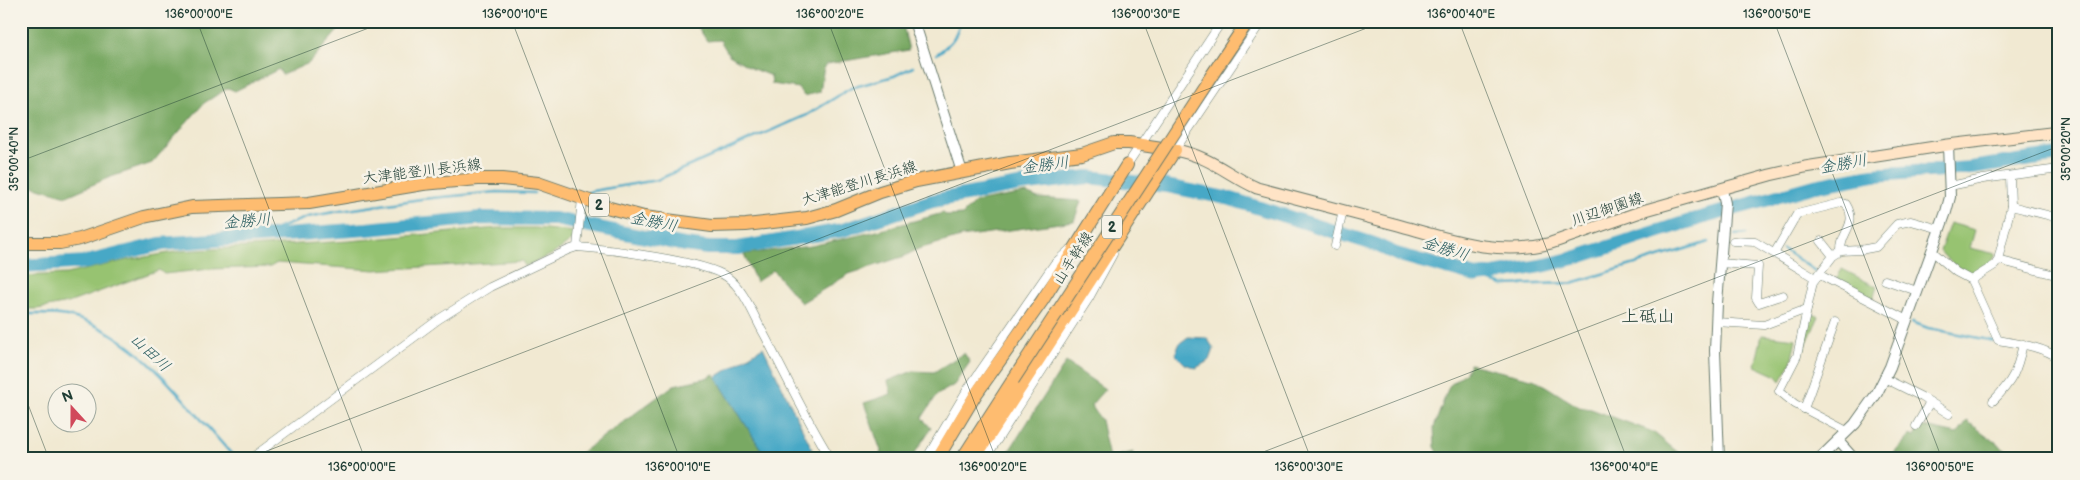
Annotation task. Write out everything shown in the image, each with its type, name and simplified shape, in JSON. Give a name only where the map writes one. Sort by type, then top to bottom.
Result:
[{"type":"main road","name":"山手幹線","points":[[962,459],[1248,21]]},
{"type":"main road","name":"川辺御園線","points":[[1175,150],[1202,156],[1257,188],[1495,249],[1538,247],[1570,238],[1646,210],[1723,192],[1770,175],[1805,167],[1949,151],[2059,132]]},
{"type":"main road","name":"大津能登川長浜線","points":[[21,242],[60,243],[80,239],[144,217],[192,207],[308,203],[423,184],[478,179],[502,179],[538,183],[556,188],[582,202],[672,222],[712,226],[746,225],[807,218],[836,210],[900,186],[962,172],[1040,158],[1082,154],[1114,143],[1175,150]]},
{"type":"main road","points":[[974,459],[1175,150]]},
{"type":"main road","points":[[937,459],[965,410],[1042,301],[1127,165]]},
{"type":"street","points":[[914,21],[962,172]]},
{"type":"street","points":[[1127,165],[1222,21]]},
{"type":"street","points":[[1175,150],[1262,21]]},
{"type":"street","points":[[1818,459],[1855,424],[1877,393],[1884,378],[1940,229],[1950,196],[1949,151]]},
{"type":"street","points":[[1950,184],[2059,169]]},
{"type":"street","points":[[1971,280],[1994,265],[1998,260],[2011,206],[2010,176]]},
{"type":"street","points":[[1719,459],[1716,322],[1723,192]]},
{"type":"street","points":[[250,459],[439,320],[490,287],[568,250],[578,243],[582,202]]},
{"type":"street","points":[[1775,252],[1797,214],[1846,204],[1849,209],[1851,223],[1841,244],[1842,251]]},
{"type":"street","points":[[2011,206],[2059,218]]},
{"type":"street","points":[[1335,246],[1343,211]]},
{"type":"street","points":[[1847,431],[1795,404],[1779,392],[1796,356],[1816,276],[1833,256],[1842,251],[1876,247],[1897,224],[1911,221],[1940,229]]},
{"type":"street","points":[[985,459],[1101,277],[1125,229]]},
{"type":"street","points":[[926,459],[968,390],[1054,264],[1080,240]]},
{"type":"street","points":[[1733,241],[1755,242],[1816,276],[1907,320]]},
{"type":"street","points":[[1821,241],[1833,256]]},
{"type":"street","points":[[578,243],[598,249],[688,264],[726,276],[747,301],[817,436],[831,459]]},
{"type":"street","points":[[1932,251],[1956,272],[1971,280],[1998,340],[2046,350],[2059,358]]},
{"type":"street","points":[[1998,260],[2059,276]]},
{"type":"street","points":[[1720,262],[1758,266],[1756,300],[1759,304],[1783,295]]},
{"type":"street","points":[[1886,280],[1917,291]]},
{"type":"street","points":[[1716,322],[1764,325],[1807,308]]},
{"type":"street","points":[[1804,408],[1835,322]]},
{"type":"street","points":[[1994,401],[2009,384],[2018,366],[2022,344]]},
{"type":"street","points":[[1884,378],[1949,414]]},
{"type":"street","points":[[1916,426],[1930,402]]},
{"type":"street","points":[[1838,441],[1854,459]]},
{"type":"green space","points":[[21,21],[341,21],[343,25],[309,63],[282,75],[279,69],[235,91],[228,88],[204,103],[152,163],[108,178],[67,196],[21,183]]},
{"type":"green space","points":[[694,21],[902,21],[909,50],[827,64],[824,66],[820,92],[804,96],[798,88],[772,84],[771,76],[753,69],[729,55],[720,40],[707,41]]},
{"type":"green space","points":[[1026,193],[1038,198],[1081,201],[1074,221],[961,237],[918,249],[905,256],[849,274],[801,303],[773,270],[756,282],[744,254],[811,246],[943,213],[947,216],[962,215],[975,202]]},
{"type":"green space","points":[[1950,223],[1975,230],[1970,248],[1996,254],[1991,263],[1974,274],[1966,274],[1945,257],[1940,251]]},
{"type":"green space","points":[[498,228],[536,228],[574,232],[574,239],[553,254],[525,266],[522,261],[375,270],[277,263],[270,267],[210,269],[164,274],[159,270],[68,303],[37,309],[21,309],[21,276],[66,274],[127,260],[181,251],[349,241]]},
{"type":"green space","points":[[1842,269],[1877,287],[1873,299],[1836,280]]},
{"type":"green space","points":[[1810,314],[1819,316],[1804,349],[1802,349]]},
{"type":"green space","points":[[1762,335],[1796,339],[1791,363],[1781,381],[1777,376],[1755,366]]},
{"type":"green space","points":[[964,353],[970,362],[954,385],[937,395],[922,418],[931,428],[911,459],[879,459],[881,451],[864,403],[891,394],[888,381],[913,371],[934,372]]},
{"type":"green space","points":[[1066,362],[1105,389],[1091,405],[1101,420],[1109,458],[1133,452],[1131,459],[1004,459]]},
{"type":"green space","points":[[1470,364],[1536,380],[1579,407],[1591,409],[1653,432],[1686,459],[1442,459],[1435,447],[1434,427],[1449,386],[1466,372]]},
{"type":"green space","points":[[714,374],[767,459],[658,459],[644,456],[641,459],[580,459],[578,455],[674,385],[706,378]]},
{"type":"green space","points":[[1967,421],[2005,449],[2022,454],[2028,459],[1889,459],[1910,435],[1914,437],[1920,426],[1957,434]]},
{"type":"water","points":[[1188,337],[1207,338],[1214,349],[1210,360],[1196,368],[1185,364],[1175,354],[1180,343]]},
{"type":"water","points":[[763,347],[812,449],[798,459],[767,459],[716,377]]},
{"type":"waterway","points":[[937,54],[952,40],[957,32],[960,21]]},
{"type":"waterway","points":[[587,193],[657,180],[807,115],[851,88],[894,76],[913,67]]},
{"type":"waterway","name":"金勝川","points":[[21,266],[87,262],[160,244],[367,229],[481,218],[555,219],[685,245],[708,248],[738,248],[843,230],[932,201],[1019,185],[1089,177],[1167,186],[1231,199],[1374,244],[1396,254],[1476,276],[1546,265],[1574,258],[1697,219],[1815,186],[1873,175],[1971,168],[2059,155]]},
{"type":"waterway","points":[[258,236],[308,217],[334,212],[421,199],[497,192],[534,193]]},
{"type":"waterway","points":[[1735,235],[1746,234]]},
{"type":"waterway","points":[[1476,276],[1503,285],[1572,283],[1709,242]]},
{"type":"waterway","points":[[1783,249],[1815,271]]},
{"type":"waterway","name":"山田川","points":[[21,314],[67,316],[92,324],[116,337],[139,354],[160,374],[236,459]]},
{"type":"waterway","points":[[1912,322],[1928,328],[1994,341]]},
{"type":"waterway","points":[[2039,352],[2059,365]]},
{"type":"district","name":"上砥山","points":[[1648,316]]}]
